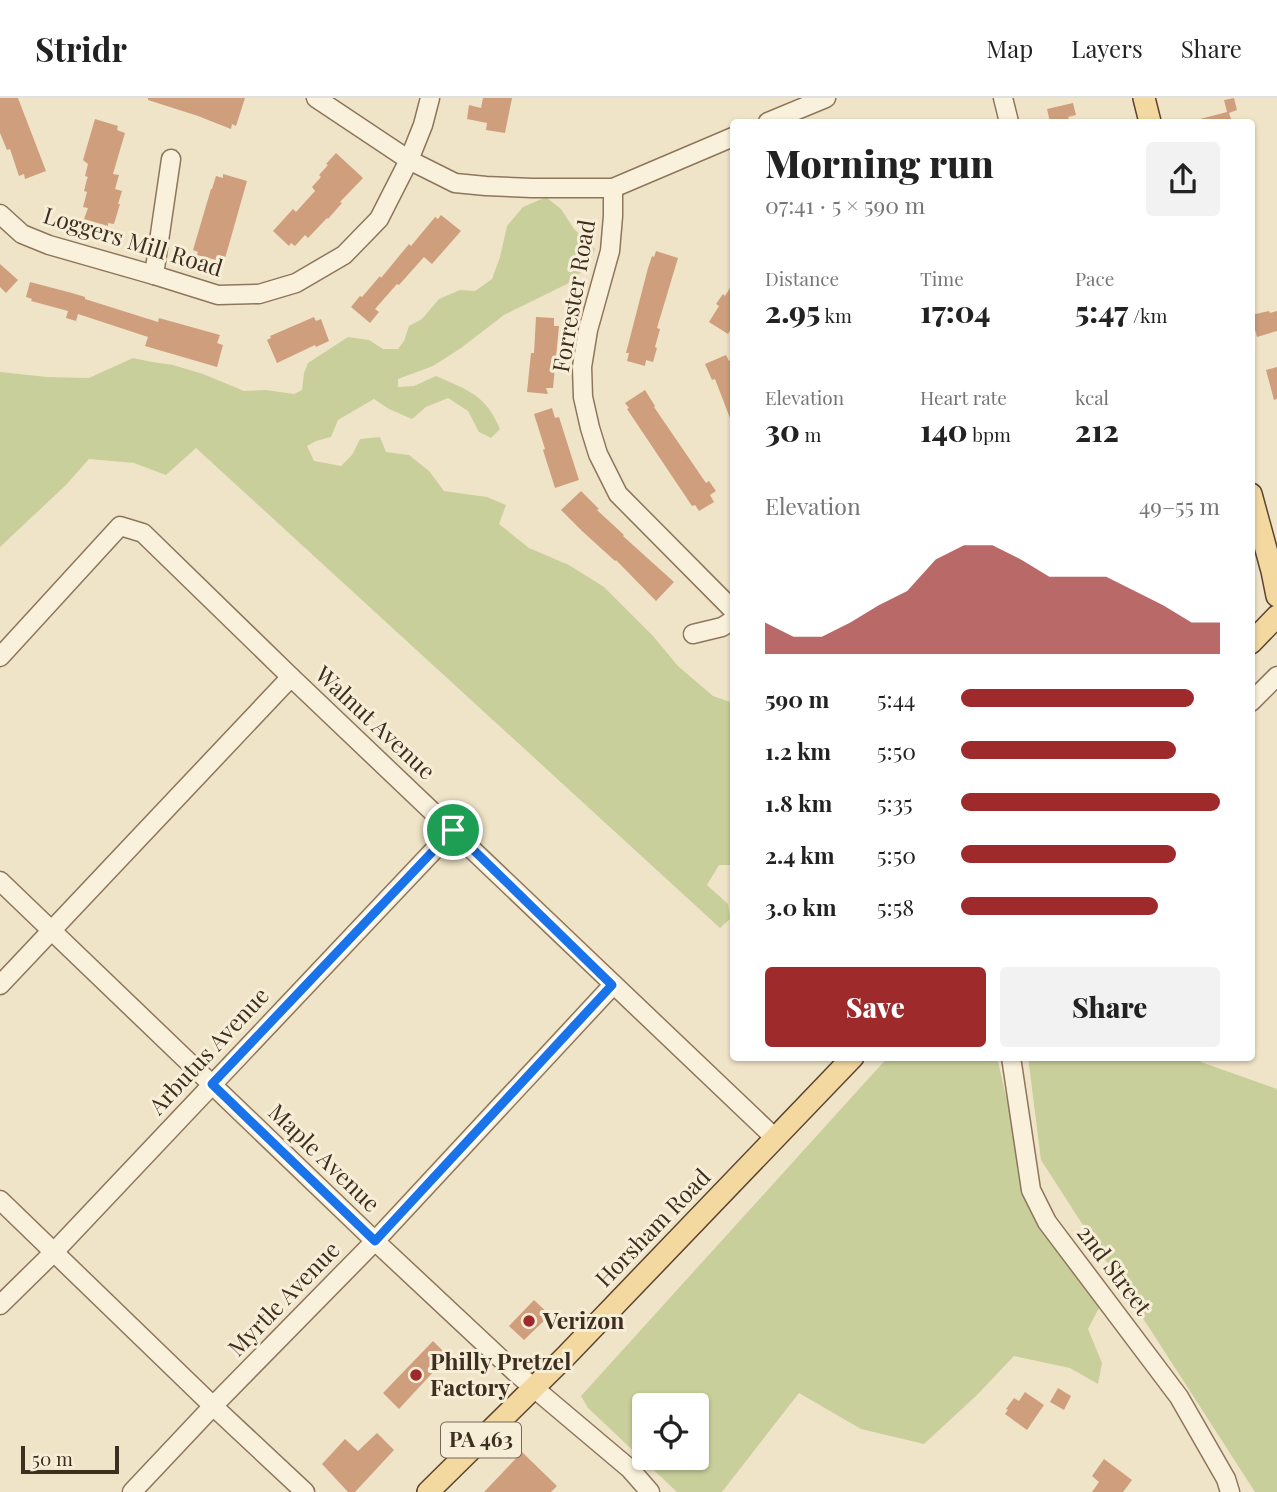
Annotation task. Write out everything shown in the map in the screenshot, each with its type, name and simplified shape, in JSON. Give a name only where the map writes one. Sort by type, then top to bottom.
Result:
[{"type":"main road","points":[[1144,98],[1149,119]]},
{"type":"main road","points":[[1255,509],[1277,596]]},
{"type":"main road","points":[[1255,639],[1277,617]]},
{"type":"main road","name":"Horsham Road","points":[[428,1492],[534,1389],[849,1061]]},
{"type":"street","points":[[316,98],[409,160],[456,183],[532,188],[613,188],[730,138]]},
{"type":"street","name":"Loggers Mill Road","points":[[0,214],[22,234],[49,245],[218,295],[259,294],[296,283],[344,255],[379,219],[409,160],[430,98]]},
{"type":"street","points":[[775,119],[826,98]]},
{"type":"street","points":[[1003,98],[1008,119]]},
{"type":"street","points":[[153,275],[171,159]]},
{"type":"street","name":"Forrester Road","points":[[613,188],[610,251],[588,330],[582,367],[583,397],[590,428],[598,454],[618,494],[730,607]]},
{"type":"street","name":"Walnut Avenue","points":[[0,657],[120,526],[143,533],[612,985],[775,1138]]},
{"type":"street","points":[[693,634],[722,627],[730,622]]},
{"type":"street","points":[[1255,698],[1277,676]]},
{"type":"street","points":[[0,985],[291,677]]},
{"type":"street","name":"Arbutus Avenue","points":[[0,1305],[53,1253],[453,830]]},
{"type":"street","name":"Maple Avenue","points":[[0,881],[375,1241],[534,1389],[630,1469],[650,1492]]},
{"type":"street","name":"Myrtle Avenue","points":[[132,1492],[375,1241],[612,985]]},
{"type":"street","name":"2nd Street","points":[[1012,1061],[1031,1189],[1039,1208],[1179,1397],[1226,1479],[1230,1492]]},
{"type":"street","points":[[0,1200],[305,1492]]},
{"type":"green space","points":[[546,197],[561,209],[574,229],[595,249],[587,267],[567,284],[504,315],[433,366],[398,379],[398,387],[414,386],[436,376],[458,385],[489,408],[500,429],[491,438],[479,432],[468,411],[448,398],[426,407],[412,419],[374,399],[338,420],[331,437],[307,446],[314,461],[341,466],[352,455],[360,439],[380,437],[386,452],[409,455],[429,471],[444,491],[487,497],[506,505],[499,524],[529,548],[569,565],[604,587],[653,636],[678,666],[713,696],[730,702],[730,865],[719,865],[707,885],[728,904],[730,919],[720,928],[196,448],[166,475],[134,463],[89,459],[66,485],[0,547],[0,372],[89,378],[133,358],[173,365],[244,391],[266,390],[294,394],[302,390],[308,363],[348,337],[369,340],[383,349],[398,349],[409,326],[422,319],[439,299],[460,290],[475,291],[492,279],[507,226],[523,207]]},
{"type":"green space","points":[[884,1061],[998,1061],[1034,1218],[1099,1308],[1088,1329],[1102,1363],[1098,1384],[1070,1368],[1014,1356],[924,1444],[861,1429],[799,1393],[722,1492],[677,1492],[654,1470],[709,1470],[709,1393],[632,1393],[632,1450],[588,1408],[581,1396]]},
{"type":"green space","points":[[1029,1061],[1201,1061],[1277,1089],[1277,1492],[1255,1492],[1041,1160]]},
{"type":"building","points":[[0,98],[18,98],[46,171],[25,179],[24,174],[19,176],[10,149],[7,150],[0,133]]},
{"type":"building","points":[[148,98],[245,98],[236,126],[232,124],[231,129]]},
{"type":"building","points":[[483,98],[512,98],[505,133],[486,130],[487,123],[467,119],[469,105],[481,108]]},
{"type":"building","points":[[1234,98],[1237,110],[1229,113],[1231,119],[1200,119],[1227,112],[1224,100]]},
{"type":"building","points":[[1073,103],[1076,115],[1068,117],[1069,119],[1049,119],[1047,109]]},
{"type":"building","points":[[95,119],[118,126],[117,130],[125,133],[113,174],[119,175],[115,189],[122,191],[120,204],[114,224],[108,223],[108,226],[84,219],[88,208],[83,207],[87,192],[84,191],[88,164],[83,160]]},
{"type":"building","points":[[336,153],[363,178],[308,238],[305,235],[295,246],[291,243],[289,246],[273,231],[293,209],[296,212],[315,191],[312,187]]},
{"type":"building","points":[[223,174],[247,181],[224,262],[197,255],[198,252],[193,250],[216,176],[223,178]]},
{"type":"building","points":[[441,215],[461,231],[432,264],[424,257],[399,285],[397,284],[375,309],[379,312],[370,323],[351,307],[380,276],[381,278],[409,244],[411,246],[435,217],[438,219]]},
{"type":"building","points":[[656,251],[678,258],[657,328],[660,329],[653,362],[646,360],[645,366],[627,361],[629,353],[626,353],[648,268]]},
{"type":"building","points":[[0,264],[18,280],[6,293],[0,287]]},
{"type":"building","points":[[30,282],[158,322],[159,318],[220,335],[217,343],[223,345],[217,367],[145,346],[148,337],[78,314],[76,321],[66,318],[68,311],[31,301],[32,299],[26,297]]},
{"type":"building","points":[[730,288],[728,334],[709,322],[719,306],[716,304],[723,294],[725,296]]},
{"type":"building","points":[[1277,311],[1277,331],[1257,337],[1255,314]]},
{"type":"building","points":[[314,317],[316,321],[321,319],[329,341],[277,363],[267,340],[270,336]]},
{"type":"building","points":[[536,317],[554,318],[554,326],[559,326],[553,388],[546,388],[548,394],[527,392],[531,353],[534,353]]},
{"type":"building","points":[[726,355],[730,360],[730,418],[715,379],[712,380],[705,364]]},
{"type":"building","points":[[1277,367],[1277,399],[1274,400],[1266,370]]},
{"type":"building","points":[[645,390],[706,483],[709,481],[716,491],[710,495],[714,502],[699,511],[695,505],[692,506],[627,409],[629,408],[625,403]]},
{"type":"building","points":[[552,408],[555,418],[559,417],[579,480],[555,488],[534,414]]},
{"type":"building","points":[[581,491],[623,536],[674,582],[656,601],[561,510]]},
{"type":"building","name":"Verizon","points":[[534,1300],[550,1315],[524,1340],[509,1326]]},
{"type":"building","name":"Philly Pretzel Factory","points":[[433,1341],[448,1356],[399,1409],[383,1393]]},
{"type":"building","points":[[1058,1388],[1071,1396],[1064,1410],[1050,1402]]},
{"type":"building","points":[[1025,1392],[1044,1405],[1027,1430],[1005,1414],[1014,1398],[1019,1401]]},
{"type":"building","points":[[377,1433],[394,1450],[355,1492],[348,1492],[322,1464],[345,1439],[358,1451]]},
{"type":"building","points":[[522,1452],[557,1486],[551,1492],[484,1492]]},
{"type":"building","points":[[1104,1459],[1132,1480],[1123,1492],[1092,1492],[1099,1482],[1092,1476]]},
{"type":"place","name":"Verizon","points":[[529,1321]]},
{"type":"place","name":"Philly Pretzel Factory","points":[[416,1375]]},
{"type":"route","points":[[453,830],[612,985],[375,1241],[212,1084],[453,830]]}]
